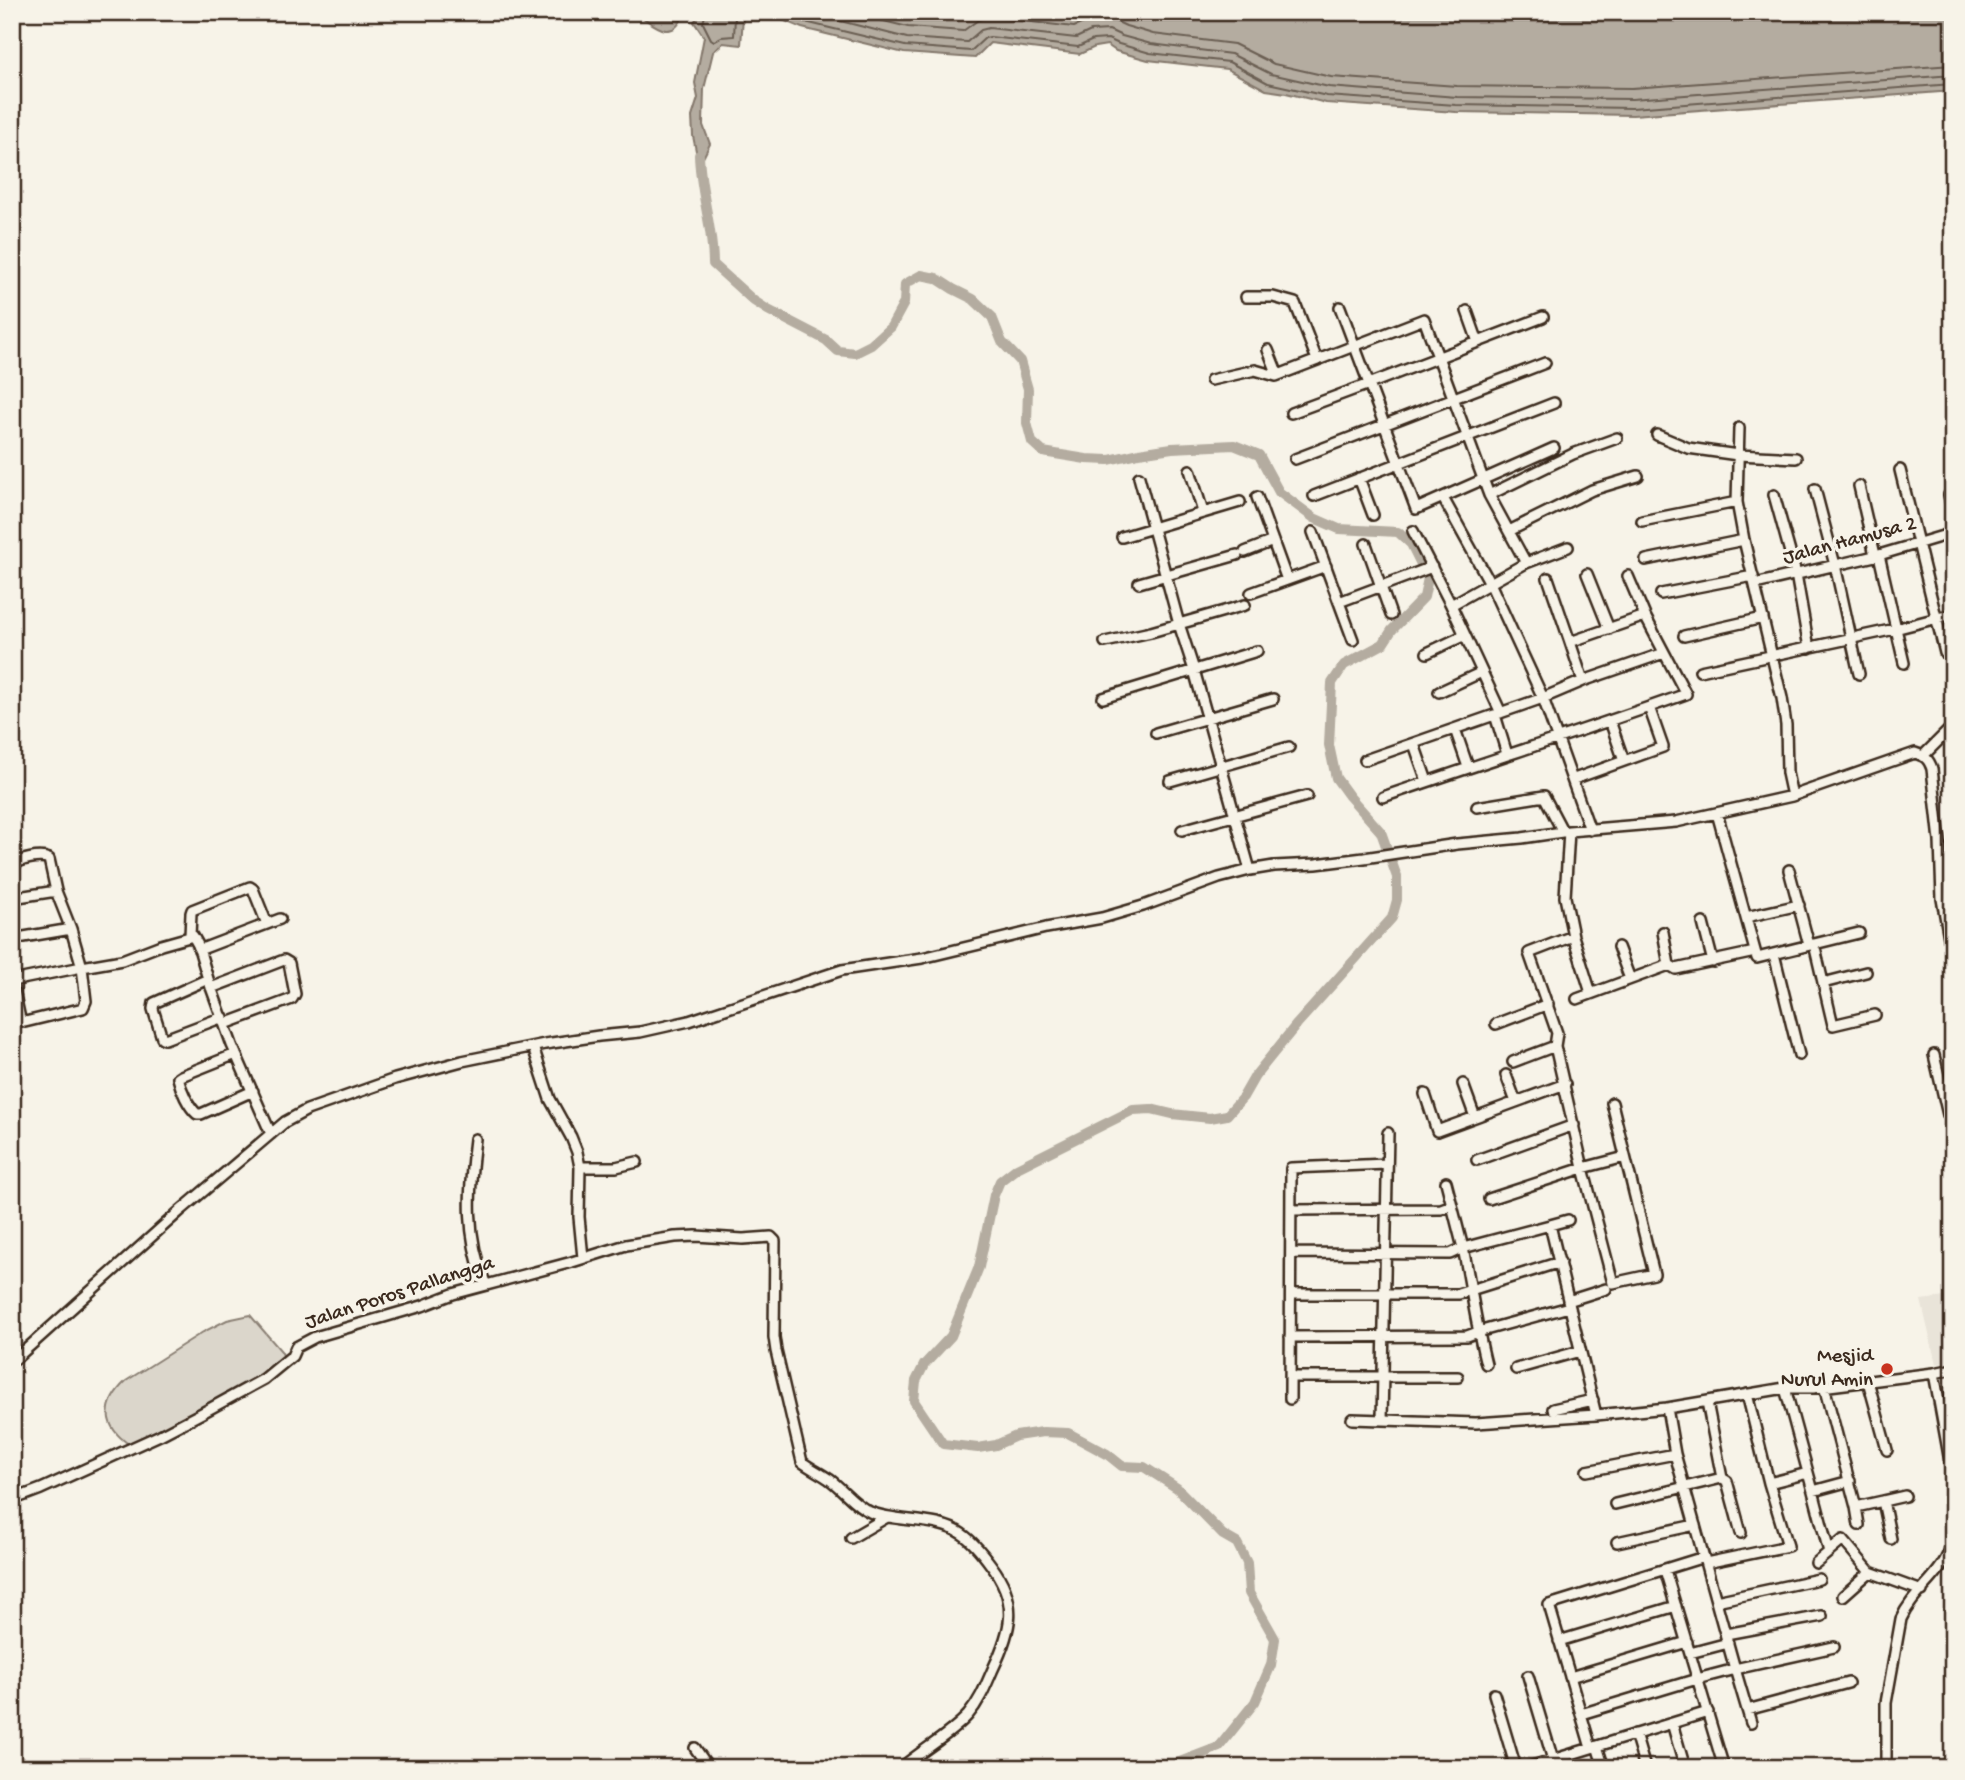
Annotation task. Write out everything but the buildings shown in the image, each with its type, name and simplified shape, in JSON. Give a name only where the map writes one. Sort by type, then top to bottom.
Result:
[{"type":"street","points":[[1246,297],[1273,298],[1295,303],[1317,360]]},
{"type":"street","points":[[1340,307],[1416,509],[1446,503],[1617,439]]},
{"type":"street","points":[[1467,311],[1478,342]]},
{"type":"street","points":[[1291,413],[1544,317]]},
{"type":"street","points":[[1211,380],[1255,370],[1279,375],[1424,319],[1487,486],[1526,564]]},
{"type":"street","points":[[1268,350],[1279,375]]},
{"type":"street","points":[[1295,459],[1545,363]]},
{"type":"street","points":[[1314,496],[1555,403]]},
{"type":"street","points":[[1739,428],[1737,502],[1786,725],[1786,758],[1792,796]]},
{"type":"street","points":[[1657,435],[1688,448],[1738,455],[1796,458]]},
{"type":"street","points":[[1487,486],[1554,448]]},
{"type":"street","points":[[1190,470],[1203,512]]},
{"type":"street","points":[[1900,470],[1945,653],[1953,656]]},
{"type":"street","points":[[1508,530],[1592,490],[1638,475]]},
{"type":"street","points":[[1139,477],[1250,870]]},
{"type":"street","points":[[1359,478],[1373,515]]},
{"type":"street","points":[[1859,486],[1904,663]]},
{"type":"street","points":[[1815,489],[1859,674]]},
{"type":"street","points":[[1774,495],[1796,574],[1809,648]]},
{"type":"street","points":[[1949,495],[1953,513]]},
{"type":"street","points":[[1257,497],[1287,580]]},
{"type":"street","points":[[1122,537],[1240,502]]},
{"type":"street","points":[[1642,522],[1737,502]]},
{"type":"street","points":[[1446,503],[1490,583],[1543,698],[1590,830]]},
{"type":"street","points":[[1313,531],[1353,640]]},
{"type":"street","points":[[1413,531],[1426,570],[1451,605],[1482,672],[1498,714],[1507,754]]},
{"type":"street","name":"Jalan Hamusa 2","points":[[1661,594],[1796,574],[1953,533]]},
{"type":"street","points":[[1646,560],[1744,540]]},
{"type":"street","points":[[1139,583],[1273,541]]},
{"type":"street","points":[[1366,544],[1391,615]]},
{"type":"street","points":[[1451,605],[1526,564],[1568,547]]},
{"type":"street","points":[[1251,593],[1326,566]]},
{"type":"street","points":[[1339,602],[1426,570]]},
{"type":"street","points":[[1587,574],[1609,629]]},
{"type":"street","points":[[1383,797],[1686,694],[1645,616],[1628,576]]},
{"type":"street","points":[[1548,578],[1583,681]]},
{"type":"street","points":[[1105,642],[1245,605]]},
{"type":"street","points":[[1700,671],[1953,614]]},
{"type":"street","points":[[1570,642],[1645,616]]},
{"type":"street","points":[[1684,636],[1763,618]]},
{"type":"street","points":[[1427,653],[1465,635]]},
{"type":"street","points":[[1103,698],[1257,650]]},
{"type":"street","points":[[1365,760],[1664,653]]},
{"type":"street","points":[[1439,692],[1482,672]]},
{"type":"street","points":[[1156,733],[1273,699]]},
{"type":"street","points":[[1574,779],[1663,747],[1649,707]]},
{"type":"street","points":[[1610,721],[1624,761]]},
{"type":"street","points":[[1924,755],[1953,726]]},
{"type":"street","points":[[1455,729],[1468,767]]},
{"type":"street","points":[[1414,744],[1427,781]]},
{"type":"street","points":[[1170,781],[1289,747]]},
{"type":"street","points":[[12,1362],[180,1211],[285,1122],[307,1110],[396,1079],[462,1061],[689,1021],[842,970],[928,957],[1024,933],[1102,918],[1143,906],[1219,877],[1250,870],[1316,864],[1566,831],[1676,822],[1792,796],[1915,753],[1924,755],[1932,769],[1940,841],[1941,899],[1953,960]]},
{"type":"street","points":[[1182,830],[1307,796]]},
{"type":"street","points":[[1477,807],[1544,796],[1566,831],[1565,897],[1573,936],[1591,993]]},
{"type":"street","points":[[1717,813],[1757,958],[1859,933]]},
{"type":"street","points":[[12,866],[19,861],[48,858],[51,862],[56,891],[82,967],[86,1001],[85,1006],[24,1022],[18,1016],[12,981],[82,967],[122,960],[190,936]]},
{"type":"street","points":[[1789,870],[1833,1025],[1875,1015]]},
{"type":"street","points":[[190,936],[192,911],[250,887],[267,924]]},
{"type":"street","points":[[12,898],[56,891]]},
{"type":"street","points":[[1746,917],[1799,905]]},
{"type":"street","points":[[199,950],[280,919]]},
{"type":"street","points":[[1703,923],[1713,962]]},
{"type":"street","points":[[12,939],[71,929]]},
{"type":"street","points":[[1663,932],[1669,965]]},
{"type":"street","points":[[190,936],[195,940],[236,1054],[271,1134]]},
{"type":"street","points":[[1573,936],[1529,953],[1557,1033],[1555,1046],[1613,1283],[1654,1274],[1612,1102]]},
{"type":"street","points":[[1618,947],[1630,979]]},
{"type":"street","points":[[1577,999],[1669,965],[1676,969],[1755,951]]},
{"type":"street","points":[[1774,954],[1799,1055]]},
{"type":"street","points":[[284,960],[289,964],[295,994],[292,999],[162,1038],[153,1011],[154,1003],[209,983],[284,960]]},
{"type":"street","points":[[1823,983],[1866,972]]},
{"type":"street","points":[[1496,1024],[1548,1004]]},
{"type":"street","points":[[1513,1062],[1555,1046]]},
{"type":"street","points":[[533,1047],[550,1099],[571,1137],[580,1167],[579,1217],[583,1258]]},
{"type":"street","points":[[236,1054],[181,1076],[178,1078],[179,1083],[197,1114],[253,1091]]},
{"type":"street","points":[[1934,1055],[1948,1115]]},
{"type":"street","points":[[1506,1075],[1516,1102]]},
{"type":"street","points":[[1463,1084],[1475,1117]]},
{"type":"street","points":[[1425,1094],[1437,1131],[1565,1084]]},
{"type":"street","points":[[1477,1160],[1574,1125]]},
{"type":"street","points":[[1382,1420],[1388,1133]]},
{"type":"street","points":[[475,1139],[470,1223],[479,1268],[486,1285]]},
{"type":"street","points":[[1489,1199],[1625,1157]]},
{"type":"street","points":[[580,1167],[616,1167],[637,1162]]},
{"type":"street","points":[[1290,1399],[1291,1168],[1387,1164]]},
{"type":"street","points":[[1446,1182],[1463,1248],[1486,1364]]},
{"type":"street","points":[[1291,1210],[1441,1209],[1452,1205]]},
{"type":"street","points":[[1291,1253],[1450,1254],[1463,1248],[1568,1220]]},
{"type":"street","points":[[1550,1225],[1597,1415]]},
{"type":"street","name":"Jalan Poros Pallangga","points":[[12,1500],[191,1419],[264,1379],[292,1356],[296,1347],[316,1337],[422,1306],[453,1294],[626,1245],[660,1238],[696,1236],[743,1240],[773,1238],[774,1337],[802,1462],[829,1479],[868,1511],[887,1517]]},
{"type":"street","points":[[1291,1294],[1458,1294],[1560,1262]]},
{"type":"street","points":[[1290,1337],[1467,1336],[1569,1304],[1605,1289]]},
{"type":"street","points":[[1516,1369],[1580,1351]]},
{"type":"street","points":[[1352,1419],[1476,1423],[1597,1415],[1667,1408],[1785,1388],[1934,1373],[1953,1368]]},
{"type":"street","points":[[1934,1373],[1953,1478]]},
{"type":"street","points":[[1290,1377],[1458,1377]]},
{"type":"street","points":[[1868,1381],[1887,1450]]},
{"type":"street","points":[[1824,1386],[1859,1525]]},
{"type":"street","points":[[1785,1388],[1829,1552]]},
{"type":"street","points":[[1604,1768],[1581,1714],[1549,1605],[1705,1560],[1787,1546],[1747,1394]]},
{"type":"street","points":[[1553,1409],[1593,1400]]},
{"type":"street","points":[[1707,1402],[1721,1478]]},
{"type":"street","points":[[1667,1408],[1675,1454],[1751,1723]]},
{"type":"street","points":[[1587,1471],[1675,1454]]},
{"type":"street","points":[[1769,1483],[1808,1473]]},
{"type":"street","points":[[1615,1504],[1685,1489],[1721,1478],[1727,1481],[1741,1533]]},
{"type":"street","points":[[1813,1491],[1850,1481]]},
{"type":"street","points":[[1856,1507],[1905,1496]]},
{"type":"street","points":[[1883,1501],[1891,1539]]},
{"type":"street","points":[[851,1538],[887,1517],[952,1528],[975,1545],[1002,1580],[1010,1607],[1011,1621],[1002,1651],[974,1707],[952,1730],[901,1768]]},
{"type":"street","points":[[1616,1542],[1695,1525]]},
{"type":"street","points":[[1816,1563],[1843,1540],[1870,1572],[1922,1591]]},
{"type":"street","points":[[1886,1768],[1886,1703],[1901,1619],[1905,1610],[1945,1563],[1953,1540]]},
{"type":"street","points":[[1665,1570],[1724,1768]]},
{"type":"street","points":[[1843,1596],[1870,1572]]},
{"type":"street","points":[[1716,1601],[1819,1578]]},
{"type":"street","points":[[1559,1641],[1676,1606]]},
{"type":"street","points":[[1690,1653],[1727,1639],[1822,1616]]},
{"type":"street","points":[[1570,1677],[1687,1642]]},
{"type":"street","points":[[1581,1714],[1735,1669],[1834,1647]]},
{"type":"street","points":[[1528,1676],[1558,1762]]},
{"type":"street","points":[[1747,1710],[1849,1683]]},
{"type":"street","points":[[1494,1694],[1516,1768]]},
{"type":"street","points":[[1526,1768],[1558,1762],[1594,1747],[1708,1712]]},
{"type":"street","points":[[1672,1723],[1685,1768]]},
{"type":"street","points":[[1635,1734],[1645,1768]]},
{"type":"street","points":[[695,1748],[709,1768]]},
{"type":"shaded area","points":[[1953,1296],[1953,1362],[1936,1364],[1921,1300]]},
{"type":"shaded area","points":[[250,1315],[281,1351],[283,1360],[229,1396],[130,1445],[121,1438],[114,1430],[108,1414],[113,1398],[126,1381],[203,1332],[227,1320]]},
{"type":"water","points":[[634,12],[681,12],[683,16],[678,25],[666,30]]},
{"type":"water","points":[[701,12],[1953,12],[1953,91],[1633,115],[1456,112],[1326,103],[1266,90],[1227,69],[1148,60],[1116,51],[1107,45],[1080,54],[990,43],[975,58],[904,53],[802,28],[773,16],[743,17],[741,45],[723,43],[713,52],[704,89],[703,125],[710,144],[699,166],[692,117],[698,98],[695,83],[704,37],[694,22]]},
{"type":"waterway","points":[[699,155],[713,264],[754,301],[826,340],[838,351],[855,353],[871,345],[891,327],[904,303],[905,284],[921,275],[936,278],[973,299],[992,317],[1002,342],[1020,361],[1028,389],[1027,423],[1032,442],[1043,452],[1109,460],[1172,448],[1234,445],[1259,455],[1279,492],[1314,518],[1339,529],[1398,532],[1411,544],[1428,578],[1424,597],[1392,630],[1383,644],[1344,665],[1332,683],[1329,745],[1336,778],[1381,832],[1397,877],[1397,900],[1392,918],[1297,1024],[1227,1115],[1210,1118],[1151,1109],[1133,1110],[1017,1168],[1000,1181],[994,1195],[979,1267],[951,1336],[924,1365],[916,1381],[914,1401],[943,1444],[978,1448],[996,1445],[1016,1436],[1043,1432],[1068,1433],[1107,1454],[1122,1466],[1144,1467],[1177,1488],[1223,1535],[1237,1543],[1247,1563],[1249,1593],[1275,1639],[1271,1665],[1255,1702],[1219,1747],[1172,1765],[1171,1768]]},
{"type":"place","name":"Mesjid Nurul Amin","points":[[1887,1369]]}]
